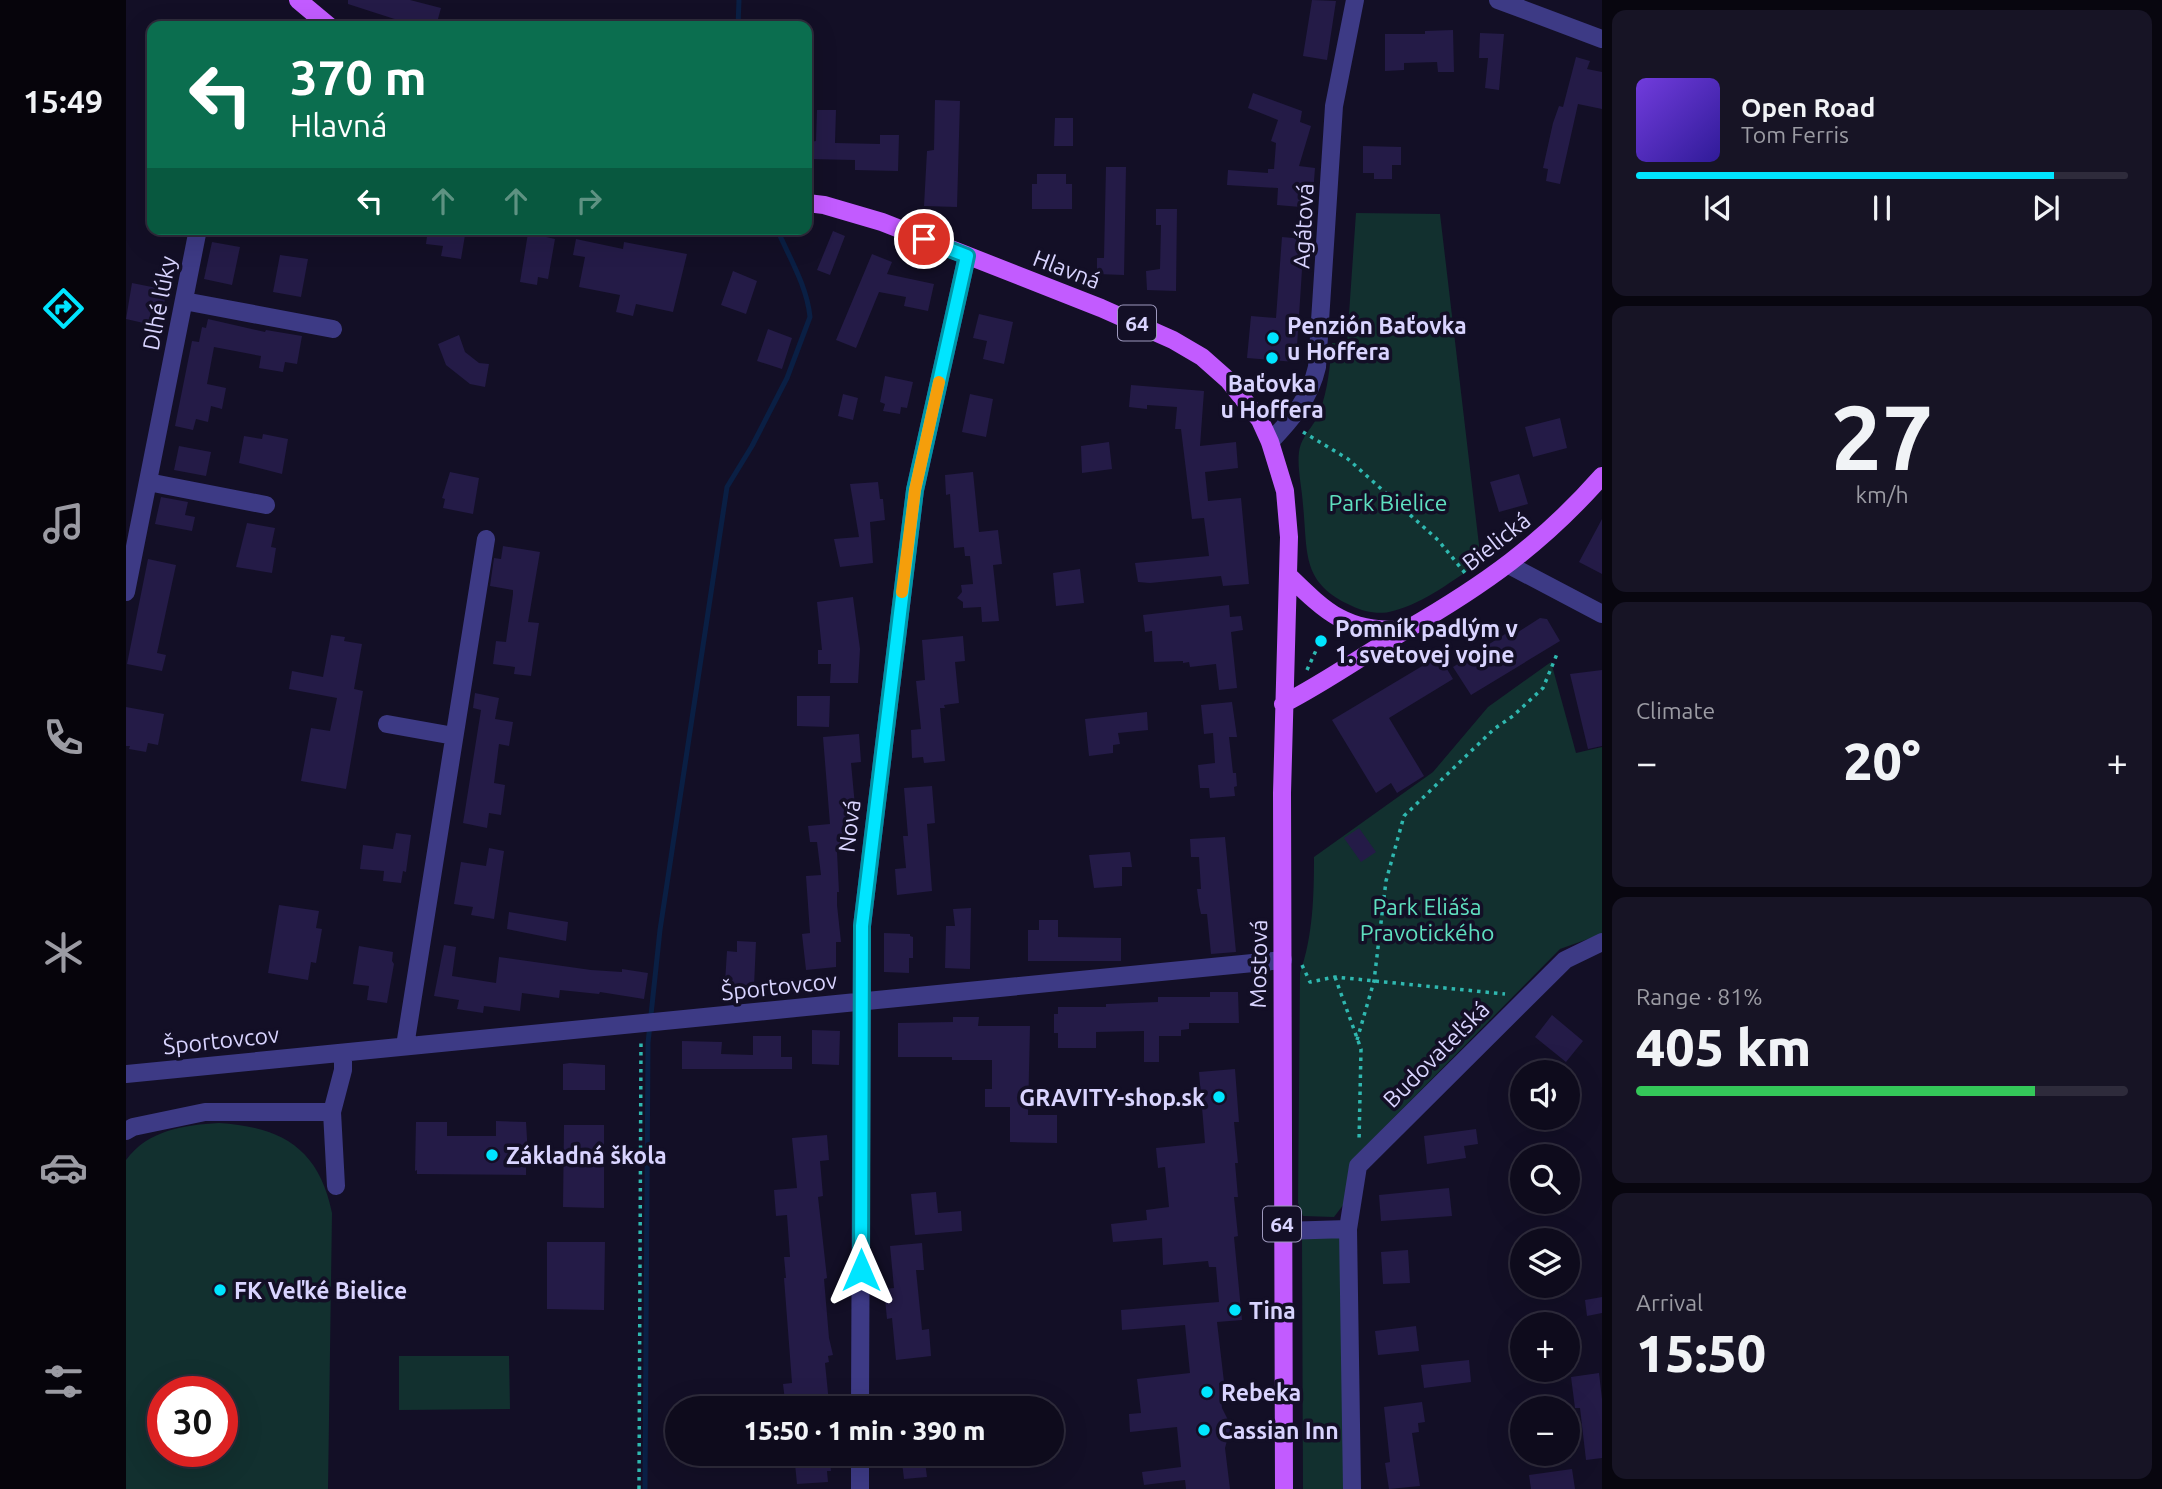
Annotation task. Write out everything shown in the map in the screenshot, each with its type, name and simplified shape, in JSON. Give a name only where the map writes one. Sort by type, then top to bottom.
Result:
[{"type":"main road","points":[[298,0],[322,21]]},
{"type":"main road","name":"Hlavná","points":[[812,204],[882,222],[1152,330],[1202,357],[1228,380],[1245,398],[1270,442]]},
{"type":"main road","name":"Mostová","points":[[1270,442],[1280,469],[1287,502],[1288,575],[1283,704],[1284,1489]]},
{"type":"main road","name":"Bielická","points":[[1283,704],[1429,618],[1509,565],[1556,525],[1602,476]]},
{"type":"main road","name":"Bielická","points":[[1288,575],[1322,608],[1345,621],[1375,631],[1407,630]]},
{"type":"street","points":[[1498,0],[1602,39]]},
{"type":"street","name":"Agátová","points":[[1270,442],[1299,410],[1317,367],[1334,106],[1358,2]]},
{"type":"street","name":"Dlhé lúky","points":[[126,592],[197,235]]},
{"type":"street","name":"Nová","points":[[860,1396],[862,926],[915,490],[967,256]]},
{"type":"street","points":[[184,301],[333,329]]},
{"type":"street","points":[[148,482],[266,505]]},
{"type":"street","points":[[405,1046],[486,539]]},
{"type":"street","points":[[1509,565],[1602,614]]},
{"type":"street","points":[[387,724],[454,736]]},
{"type":"street","name":"Budovateľská","points":[[1358,1166],[1565,960],[1602,942]]},
{"type":"street","name":"Športovcov","points":[[126,1074],[1283,960]]},
{"type":"street","points":[[336,1186],[332,1112],[343,1070],[343,1053]]},
{"type":"street","points":[[126,1130],[205,1112],[332,1112]]},
{"type":"street","points":[[1352,1489],[1348,1229],[1358,1166]]},
{"type":"street","points":[[1282,1231],[1348,1229]]},
{"type":"street","points":[[860,1466],[860,1489]]},
{"type":"path","points":[[1303,432],[1348,459],[1438,540],[1469,577]]},
{"type":"path","points":[[1357,1040],[1374,981],[1386,881],[1404,816],[1494,729],[1513,716],[1543,688],[1557,654]]},
{"type":"path","points":[[1302,965],[1310,982],[1335,977],[1528,997]]},
{"type":"path","points":[[1335,977],[1361,1049],[1358,1166]]},
{"type":"path","points":[[639,1489],[648,1023]]},
{"type":"green space","name":"Park Bielice","points":[[1356,213],[1440,214],[1481,562],[1416,602],[1383,613],[1352,606],[1335,597],[1315,577],[1307,552],[1299,465],[1300,446],[1323,403],[1332,343],[1347,343]]},
{"type":"green space","name":"Park Eliáša Pravotického","points":[[1551,662],[1576,753],[1602,747],[1602,934],[1560,949],[1351,1161],[1350,1196],[1334,1217],[1303,1216],[1298,1203],[1300,973],[1310,930],[1314,857],[1433,772],[1488,707]]},
{"type":"green space","name":"FK Veľké Bielice","points":[[219,1123],[241,1125],[279,1136],[307,1157],[318,1172],[326,1191],[332,1213],[328,1489],[126,1489],[126,1160],[145,1142],[180,1128]]},
{"type":"green space","points":[[1342,1236],[1344,1489],[1303,1489],[1302,1239]]},
{"type":"green space","points":[[399,1356],[509,1356],[510,1409],[399,1410]]},
{"type":"building","points":[[348,0],[410,0],[441,8],[437,21],[401,21],[348,4]]},
{"type":"building","points":[[1312,0],[1336,1],[1327,60],[1303,56]]},
{"type":"building","points":[[1453,30],[1454,72],[1438,72],[1437,62],[1404,63],[1404,70],[1385,71],[1385,34],[1425,34],[1425,31]]},
{"type":"building","points":[[1480,33],[1504,34],[1499,90],[1485,88],[1488,58],[1479,58]]},
{"type":"building","points":[[1576,57],[1590,61],[1587,69],[1602,72],[1602,109],[1578,104],[1560,184],[1546,181],[1548,169],[1543,168],[1553,123],[1559,106],[1563,107]]},
{"type":"building","points":[[1253,93],[1302,111],[1300,122],[1311,126],[1299,166],[1315,168],[1312,208],[1277,205],[1278,188],[1227,185],[1228,170],[1268,173],[1268,169],[1274,169],[1276,143],[1271,141],[1278,120],[1248,108]]},
{"type":"building","points":[[935,100],[960,101],[957,207],[924,206],[927,151],[934,150]]},
{"type":"building","points":[[817,110],[836,110],[835,143],[880,144],[880,135],[899,135],[898,171],[855,170],[855,160],[812,159],[812,142],[816,141]]},
{"type":"building","points":[[1055,118],[1073,118],[1073,146],[1054,146]]},
{"type":"building","points":[[1363,146],[1401,147],[1401,165],[1392,165],[1392,179],[1374,179],[1374,173],[1363,173]]},
{"type":"building","points":[[1106,167],[1126,167],[1124,275],[1097,274],[1097,258],[1104,258]]},
{"type":"building","points":[[1037,174],[1066,174],[1066,184],[1072,184],[1072,209],[1032,209],[1032,184],[1037,184]]},
{"type":"building","points":[[1156,209],[1177,209],[1176,291],[1147,290],[1146,271],[1160,269],[1161,225],[1156,225]]},
{"type":"building","points":[[833,231],[845,236],[830,275],[817,270]]},
{"type":"building","points":[[427,235],[465,235],[461,259],[441,256],[443,246],[426,244]]},
{"type":"building","points":[[528,235],[555,239],[548,279],[538,277],[537,285],[520,282]]},
{"type":"building","name":"Penzión Baťovka u Hoffera","points":[[1282,237],[1304,239],[1296,362],[1247,358],[1251,316],[1276,318]]},
{"type":"building","points":[[576,239],[623,249],[624,242],[687,254],[673,312],[636,304],[633,316],[616,312],[620,295],[579,287],[585,257],[573,255]]},
{"type":"building","points":[[212,242],[240,247],[232,285],[204,279]]},
{"type":"building","points":[[872,254],[892,262],[887,274],[934,284],[928,311],[904,306],[906,297],[879,292],[856,348],[836,340]]},
{"type":"building","points":[[280,255],[308,259],[301,297],[273,292]]},
{"type":"building","points":[[733,271],[757,281],[746,314],[721,305]]},
{"type":"building","points":[[132,283],[167,290],[162,313],[151,311],[148,324],[126,319]]},
{"type":"building","points":[[979,314],[1013,322],[1004,364],[983,359],[987,341],[973,338]]},
{"type":"building","points":[[208,319],[265,332],[302,336],[297,364],[285,362],[283,372],[259,368],[261,356],[214,347],[207,384],[226,388],[222,409],[211,406],[208,422],[196,419],[193,430],[175,426],[192,341],[199,342],[202,327],[206,328]]},
{"type":"building","points":[[768,329],[792,338],[782,369],[757,361]]},
{"type":"building","points":[[459,335],[465,352],[479,363],[489,364],[485,387],[470,384],[446,365],[438,344]]},
{"type":"building","points":[[885,376],[913,382],[907,408],[901,407],[900,414],[883,411],[885,404],[880,402]]},
{"type":"building","points":[[1131,385],[1204,391],[1200,446],[1236,442],[1238,468],[1205,472],[1208,501],[1241,498],[1249,584],[1223,586],[1221,576],[1138,582],[1135,563],[1209,556],[1204,518],[1192,519],[1181,429],[1175,429],[1177,407],[1129,407]]},
{"type":"building","points":[[843,394],[858,398],[853,420],[838,416]]},
{"type":"building","points":[[970,394],[993,399],[986,437],[962,432]]},
{"type":"building","points":[[1560,418],[1567,448],[1533,457],[1525,427]]},
{"type":"building","points":[[263,434],[288,439],[282,474],[239,463],[244,436],[262,439]]},
{"type":"building","points":[[1109,442],[1112,469],[1082,473],[1081,446]]},
{"type":"building","points":[[179,446],[211,452],[206,476],[174,470]]},
{"type":"building","points":[[450,472],[479,478],[473,514],[443,508],[445,499],[442,498]]},
{"type":"building","points":[[973,472],[979,532],[998,530],[1002,564],[993,565],[999,621],[982,622],[981,607],[963,608],[963,602],[957,598],[962,592],[961,585],[973,584],[970,556],[965,556],[964,547],[954,548],[950,494],[946,495],[945,475]]},
{"type":"building","points":[[1519,474],[1528,504],[1499,512],[1490,482]]},
{"type":"building","points":[[878,482],[885,520],[870,522],[873,563],[840,567],[834,539],[859,537],[850,484]]},
{"type":"building","points":[[161,497],[188,502],[185,515],[195,517],[192,531],[155,524]]},
{"type":"building","points":[[1602,519],[1602,574],[1579,562]]},
{"type":"building","points":[[247,523],[275,528],[271,547],[276,548],[272,573],[236,567]]},
{"type":"building","points":[[503,546],[540,552],[528,622],[539,623],[531,676],[514,674],[515,667],[493,664],[496,641],[506,642],[513,594],[513,590],[490,586],[494,558],[501,559]]},
{"type":"building","points":[[148,559],[176,565],[157,653],[166,655],[162,671],[127,664]]},
{"type":"building","points":[[1080,569],[1084,603],[1056,606],[1053,573]]},
{"type":"building","points":[[853,597],[860,649],[858,683],[830,683],[831,664],[818,664],[818,650],[822,650],[817,602]]},
{"type":"building","points":[[1229,605],[1230,617],[1241,616],[1243,630],[1231,632],[1237,688],[1219,690],[1216,664],[1190,667],[1189,662],[1183,661],[1154,662],[1152,631],[1145,632],[1143,615]]},
{"type":"building","points":[[1540,618],[1547,619],[1560,641],[1471,695],[1453,667],[1513,629],[1515,634]]},
{"type":"building","points":[[331,635],[345,637],[344,641],[362,644],[354,689],[363,691],[346,789],[301,781],[311,728],[330,731],[337,698],[289,689],[292,671],[323,677]]},
{"type":"building","points":[[963,636],[965,661],[955,662],[959,703],[940,708],[945,761],[924,763],[923,757],[912,758],[911,730],[921,729],[916,681],[925,680],[922,640]]},
{"type":"building","points":[[1439,656],[1453,679],[1389,718],[1424,776],[1397,793],[1391,783],[1376,793],[1332,720]]},
{"type":"building","points":[[1602,670],[1602,746],[1588,749],[1570,674]]},
{"type":"building","points":[[475,693],[499,698],[495,719],[513,722],[509,746],[499,744],[494,783],[505,785],[501,815],[489,813],[487,828],[463,823],[481,710],[473,708]]},
{"type":"building","points":[[797,696],[830,696],[829,727],[797,726]]},
{"type":"building","points":[[1232,702],[1237,737],[1229,737],[1233,773],[1236,773],[1235,796],[1210,798],[1209,788],[1200,788],[1198,765],[1215,763],[1213,733],[1204,734],[1201,705]]},
{"type":"building","points":[[126,707],[164,714],[158,745],[148,743],[146,752],[126,746]]},
{"type":"building","points":[[1147,712],[1148,730],[1118,733],[1120,744],[1113,745],[1113,753],[1089,756],[1085,719]]},
{"type":"building","points":[[859,734],[861,762],[851,763],[855,806],[847,806],[850,851],[837,852],[837,905],[841,942],[836,942],[836,967],[806,970],[802,934],[810,933],[806,876],[821,875],[817,842],[810,842],[808,826],[830,824],[823,737]]},
{"type":"building","points":[[932,786],[935,823],[927,824],[932,891],[897,895],[895,869],[906,868],[903,836],[908,836],[904,788]]},
{"type":"building","points":[[1359,828],[1376,852],[1361,862],[1344,838]]},
{"type":"building","points":[[396,833],[411,835],[406,872],[403,871],[401,883],[383,881],[384,871],[360,869],[363,845],[393,849]]},
{"type":"building","points":[[1225,837],[1236,952],[1211,954],[1207,914],[1201,914],[1197,889],[1201,889],[1199,857],[1191,857],[1190,839]]},
{"type":"building","points":[[489,848],[504,851],[494,919],[471,915],[473,907],[454,904],[461,862],[486,866]]},
{"type":"building","points":[[1130,852],[1132,867],[1122,867],[1122,886],[1094,888],[1089,855]]},
{"type":"building","points":[[279,905],[319,911],[316,928],[322,929],[316,963],[311,962],[308,980],[268,973]]},
{"type":"building","points":[[971,908],[970,969],[945,968],[946,926],[955,926],[953,909]]},
{"type":"building","points":[[509,912],[568,922],[566,941],[507,929]]},
{"type":"building","points":[[1039,920],[1058,920],[1058,937],[1121,938],[1121,961],[1028,961],[1028,930],[1039,930]]},
{"type":"building","points":[[884,933],[910,934],[913,937],[913,958],[909,958],[909,973],[884,972]]},
{"type":"building","points":[[737,941],[756,942],[754,986],[725,983],[727,951],[737,952]]},
{"type":"building","points":[[444,945],[456,947],[452,976],[496,983],[499,957],[591,970],[622,972],[622,969],[648,973],[644,999],[600,992],[560,990],[559,998],[522,993],[520,1011],[484,1006],[483,1013],[457,1009],[459,1000],[434,996]]},
{"type":"building","points":[[359,946],[393,952],[394,964],[387,1003],[367,1000],[369,986],[353,984]]},
{"type":"building","points":[[1210,992],[1238,992],[1239,1023],[1189,1023],[1189,1029],[1181,1030],[1181,1036],[1159,1036],[1159,1062],[1144,1062],[1144,1031],[1096,1032],[1096,1048],[1058,1048],[1058,1033],[1054,1033],[1054,1014],[1058,1014],[1058,1007],[1106,1007],[1106,1004],[1158,1002],[1158,997],[1210,997]]},
{"type":"building","points":[[1552,1015],[1583,1041],[1568,1060],[1564,1060],[1535,1037]]},
{"type":"building","points":[[953,1017],[979,1017],[978,1026],[1030,1026],[1028,1115],[1057,1115],[1057,1143],[1010,1142],[1010,1107],[985,1107],[985,1089],[992,1089],[992,1060],[898,1057],[898,1023],[953,1022]]},
{"type":"building","points":[[812,1030],[840,1031],[839,1065],[812,1064]]},
{"type":"building","points":[[753,1036],[781,1036],[781,1057],[792,1057],[792,1069],[682,1069],[682,1041],[722,1042],[721,1054],[753,1055]]},
{"type":"building","points":[[563,1064],[605,1065],[605,1090],[563,1090]]},
{"type":"building","points":[[1235,1069],[1239,1122],[1234,1122],[1238,1197],[1234,1197],[1238,1236],[1234,1237],[1242,1320],[1217,1322],[1224,1382],[1219,1383],[1222,1408],[1231,1426],[1225,1448],[1230,1489],[1186,1489],[1185,1480],[1144,1485],[1142,1472],[1181,1467],[1177,1427],[1130,1432],[1129,1414],[1141,1413],[1137,1379],[1190,1373],[1185,1325],[1122,1330],[1121,1310],[1219,1302],[1216,1267],[1209,1267],[1208,1261],[1163,1265],[1162,1238],[1113,1242],[1111,1224],[1147,1220],[1146,1210],[1169,1207],[1165,1167],[1158,1168],[1156,1148],[1205,1143],[1199,1072]]},
{"type":"building","points":[[496,1121],[526,1122],[526,1175],[417,1174],[417,1170],[415,1171],[416,1122],[447,1122],[447,1136],[496,1136]]},
{"type":"building","points":[[564,1125],[604,1125],[604,1208],[563,1207]]},
{"type":"building","points":[[1476,1129],[1478,1144],[1464,1146],[1466,1158],[1427,1164],[1424,1136]]},
{"type":"building","points":[[827,1135],[829,1160],[820,1161],[823,1196],[818,1197],[827,1278],[824,1279],[829,1338],[833,1355],[828,1356],[829,1362],[825,1363],[828,1396],[784,1396],[783,1384],[792,1383],[784,1278],[784,1257],[790,1257],[787,1215],[776,1216],[774,1190],[797,1188],[792,1138]]},
{"type":"building","points":[[1449,1188],[1452,1216],[1381,1221],[1379,1195]]},
{"type":"building","points":[[936,1192],[938,1213],[961,1211],[962,1231],[915,1235],[911,1194]]},
{"type":"building","points":[[547,1242],[605,1242],[604,1310],[547,1309]]},
{"type":"building","points":[[922,1243],[924,1270],[916,1270],[922,1330],[929,1329],[931,1356],[896,1360],[892,1318],[887,1319],[884,1289],[894,1288],[890,1246]]},
{"type":"building","points":[[1408,1250],[1410,1283],[1383,1284],[1381,1252]]},
{"type":"building","points":[[1602,1297],[1602,1313],[1587,1316],[1585,1300]]},
{"type":"building","points":[[1416,1326],[1419,1351],[1378,1355],[1375,1331]]},
{"type":"building","points":[[1469,1360],[1471,1382],[1424,1388],[1421,1365]]},
{"type":"building","points":[[1599,1373],[1602,1458],[1586,1460],[1580,1396],[1573,1396],[1572,1382],[1580,1382],[1580,1376]]},
{"type":"building","points":[[1422,1402],[1425,1422],[1418,1423],[1419,1432],[1412,1433],[1420,1486],[1389,1489],[1385,1463],[1390,1462],[1384,1407]]},
{"type":"building","points":[[795,1466],[830,1466],[831,1471],[827,1471],[828,1482],[797,1484]]},
{"type":"building","points":[[902,1466],[926,1466],[927,1477],[904,1479]]},
{"type":"building","points":[[1572,1469],[1575,1489],[1531,1489],[1529,1475]]},
{"type":"waterway","points":[[738,21],[739,0]]},
{"type":"waterway","points":[[645,1489],[648,1043],[660,930],[727,487],[752,446],[787,378],[810,317],[801,283],[780,235]]},
{"type":"slow traffic","points":[[902,592],[915,490],[939,382]]},
{"type":"place","name":"Penzión Baťovka u Hoffera","points":[[1273,338]]},
{"type":"place","name":"Baťovka u Hoffera","points":[[1272,358]]},
{"type":"place","name":"Pomník padlým v 1. svetovej vojne","points":[[1321,641]]},
{"type":"place","name":"GRAVITY-shop.sk","points":[[1219,1097]]},
{"type":"place","name":"Základná škola","points":[[492,1155]]},
{"type":"place","name":"FK Veľké Bielice","points":[[220,1290]]},
{"type":"place","name":"Tina","points":[[1235,1310]]},
{"type":"place","name":"Rebeka","points":[[1207,1392]]},
{"type":"place","name":"Cassian Inn","points":[[1204,1430]]},
{"type":"route","points":[[861,1270],[862,926],[915,490],[967,256],[924,239]]}]
